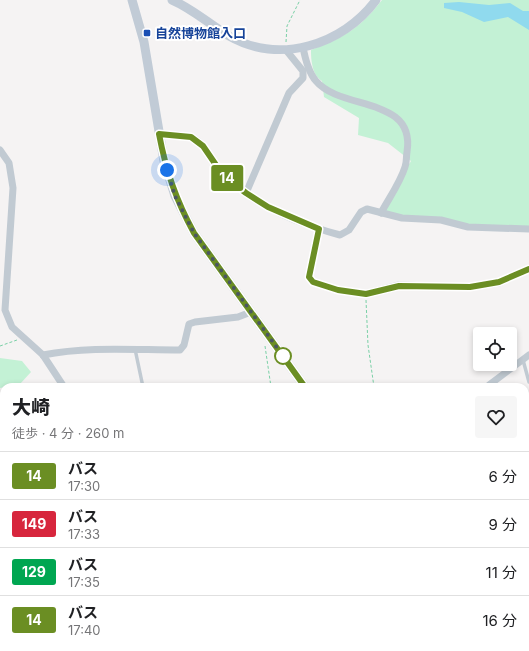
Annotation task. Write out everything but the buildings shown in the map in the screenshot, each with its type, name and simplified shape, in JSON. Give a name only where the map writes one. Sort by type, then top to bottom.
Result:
[{"type":"street","points":[[132,0],[144,42],[159,134],[169,178],[183,212],[194,233],[302,383]]},
{"type":"street","points":[[172,0],[185,6],[229,36],[240,41],[263,47],[286,50],[304,47],[327,40],[350,26],[364,15],[376,0]]},
{"type":"street","points":[[304,47],[305,57],[314,80],[330,93],[391,114],[401,120],[409,141],[405,167],[381,213]]},
{"type":"street","points":[[246,193],[289,93],[303,78],[303,71],[286,50]]},
{"type":"street","points":[[159,134],[191,137],[201,143],[229,180],[246,193],[268,207],[319,229],[340,235],[349,230],[361,212],[367,209],[402,218],[441,220],[468,227],[529,229]]},
{"type":"street","points":[[0,150],[9,163],[13,188],[5,310],[12,327],[43,355],[61,383]]},
{"type":"street","points":[[319,229],[309,277],[313,282],[338,290],[366,294],[399,286],[470,287],[499,282],[529,269]]},
{"type":"street","points":[[43,355],[70,351],[180,350],[184,345],[188,324],[238,317],[251,312]]},
{"type":"street","points":[[492,383],[529,355]]},
{"type":"lane","points":[[135,350],[142,383]]},
{"type":"lane","points":[[523,360],[529,382]]},
{"type":"path","points":[[286,50],[287,26],[300,0]]},
{"type":"path","points":[[366,294],[368,345],[374,383]]},
{"type":"path","points":[[268,336],[265,346],[270,383]]},
{"type":"path","points":[[0,346],[23,338]]},
{"type":"green space","points":[[382,0],[529,0],[529,229],[490,227],[381,213],[411,161],[388,143],[358,135],[359,118],[324,97],[322,81],[314,71],[311,50],[333,41],[351,31],[374,10]]},
{"type":"green space","points":[[0,358],[22,361],[31,372],[21,383],[0,383]]},
{"type":"water","points":[[459,2],[489,5],[510,3],[523,11],[529,11],[529,30],[508,17],[484,22],[462,12],[444,8],[444,3]]},
{"type":"bus line","name":"14","points":[[302,383],[194,233],[175,196],[164,161],[159,134],[191,137],[201,143],[216,165],[229,180],[246,193],[268,207],[319,229],[309,277],[313,282],[338,290],[366,294],[399,286],[430,285],[470,287],[499,282],[529,269]]},
{"type":"place","name":"自然博物館入口","points":[[147,33]]},
{"type":"route","points":[[167,170],[175,196],[194,233],[283,356]]}]
